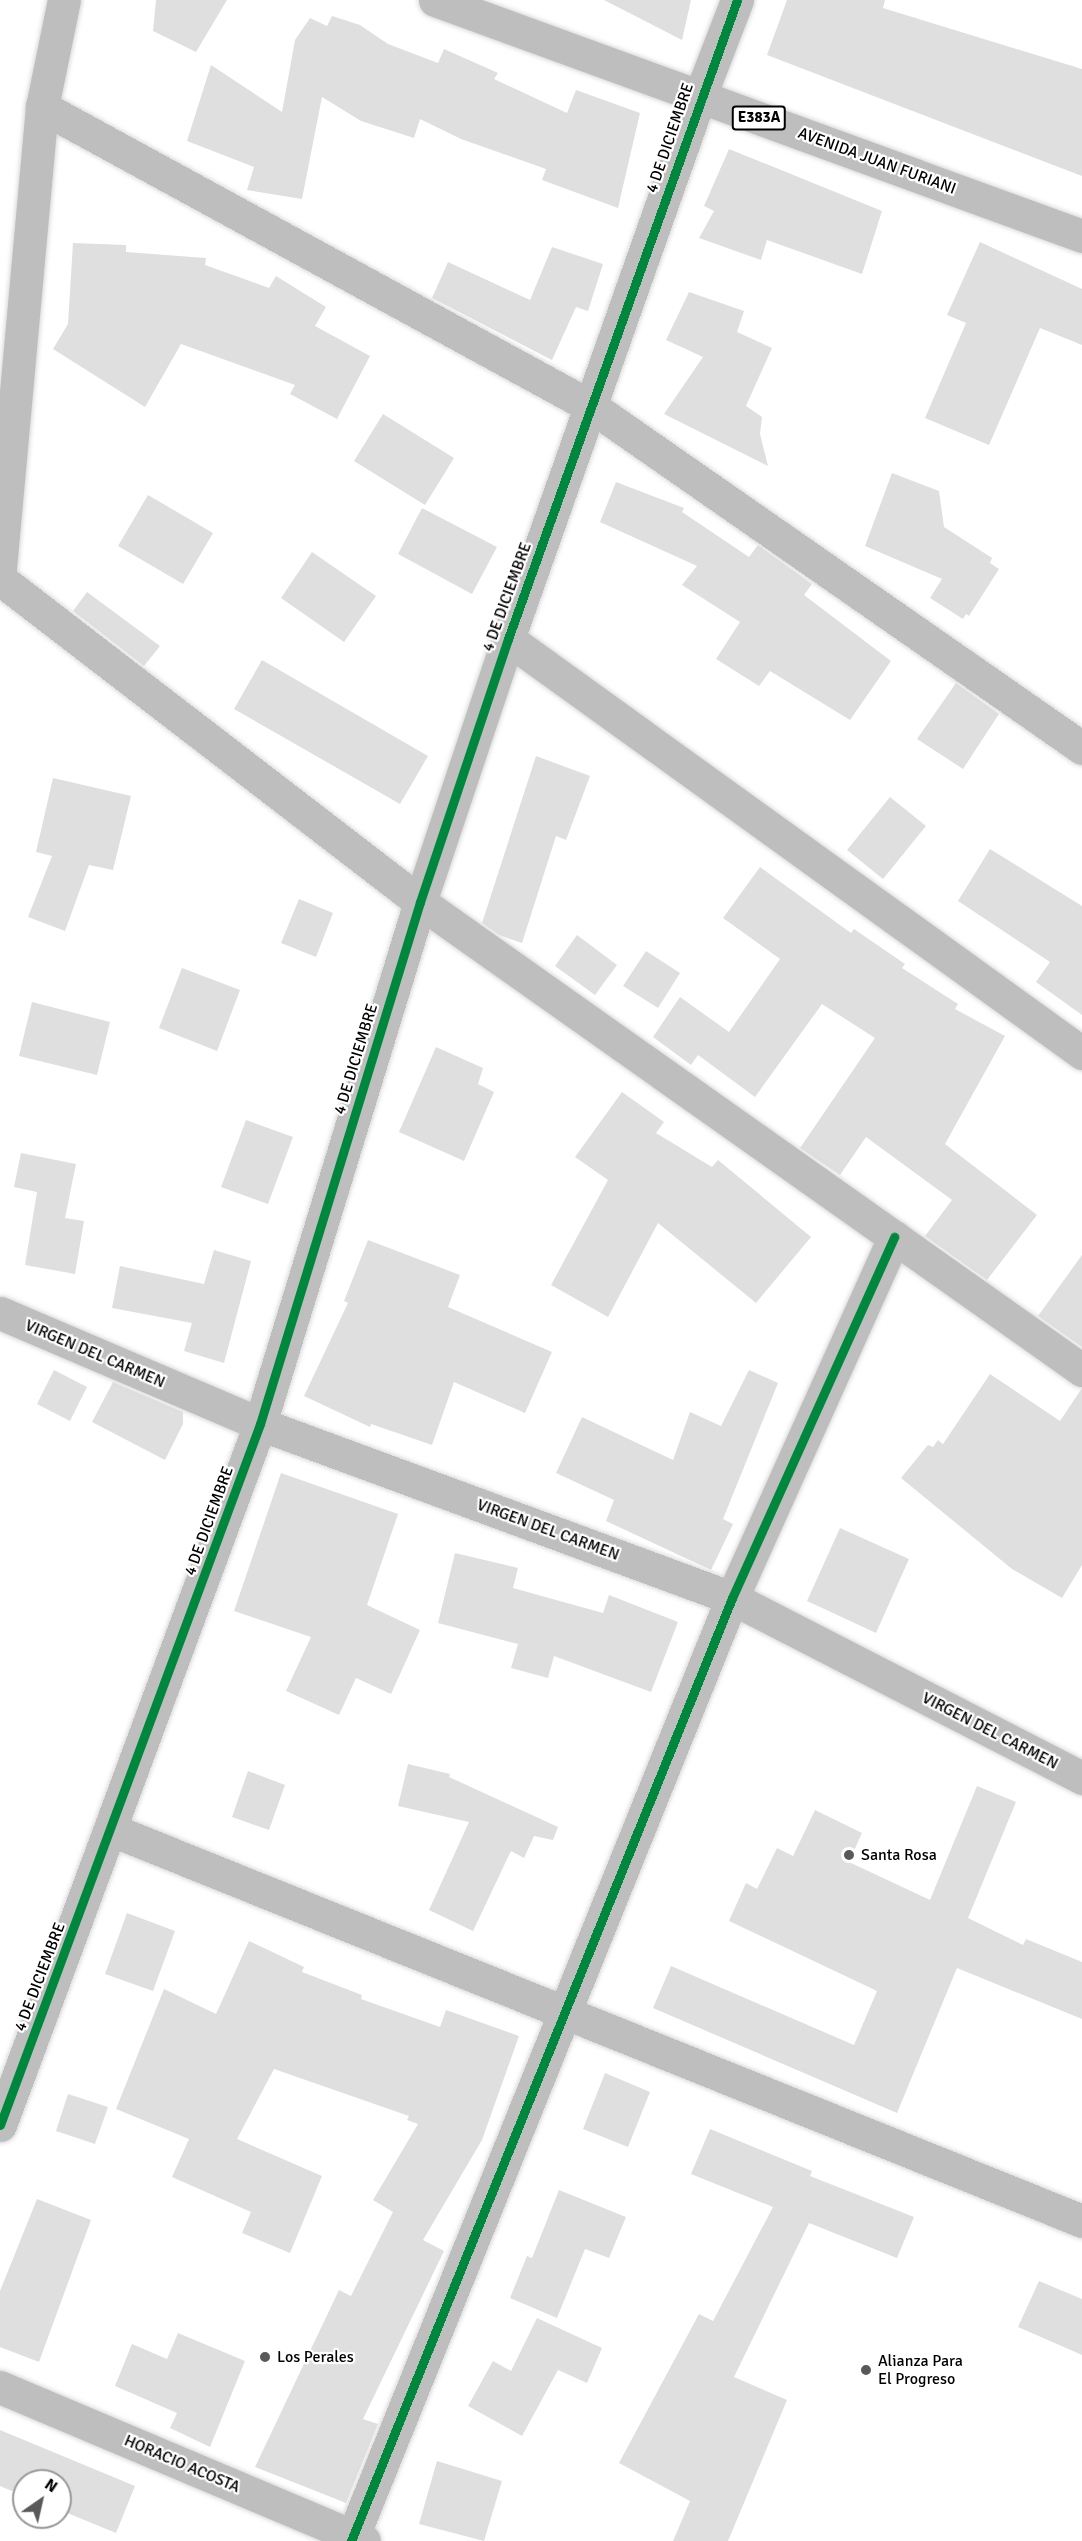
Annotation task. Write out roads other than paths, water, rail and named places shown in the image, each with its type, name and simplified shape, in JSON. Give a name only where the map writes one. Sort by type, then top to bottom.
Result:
[{"type":"street","points":[[0,568],[42,107],[64,0]]},
{"type":"street","name":"AVENIDA JUAN FURIANI","points":[[435,0],[1082,236]]},
{"type":"street","name":"4 DE DICIEMBRE","points":[[0,2125],[112,1830],[260,1424],[420,902],[508,639],[592,407],[700,96],[737,0]]},
{"type":"street","points":[[42,107],[592,407],[1082,748]]},
{"type":"street","points":[[0,579],[420,902],[1082,1370]]},
{"type":"street","points":[[508,639],[1082,1053]]},
{"type":"street","points":[[356,2539],[732,1598],[894,1237]]},
{"type":"street","name":"VIRGEN DEL CARMEN","points":[[0,1313],[260,1424],[732,1598],[1082,1778]]},
{"type":"street","points":[[112,1830],[1082,2220]]},
{"type":"street","name":"HORACIO ACOSTA","points":[[0,2387],[356,2539]]},
{"type":"place","name":"Santa Rosa","points":[[849,1855]]},
{"type":"place","name":"Los Perales","points":[[265,2357]]},
{"type":"place","name":"Alianza Para El Progreso","points":[[866,2370]]}]
